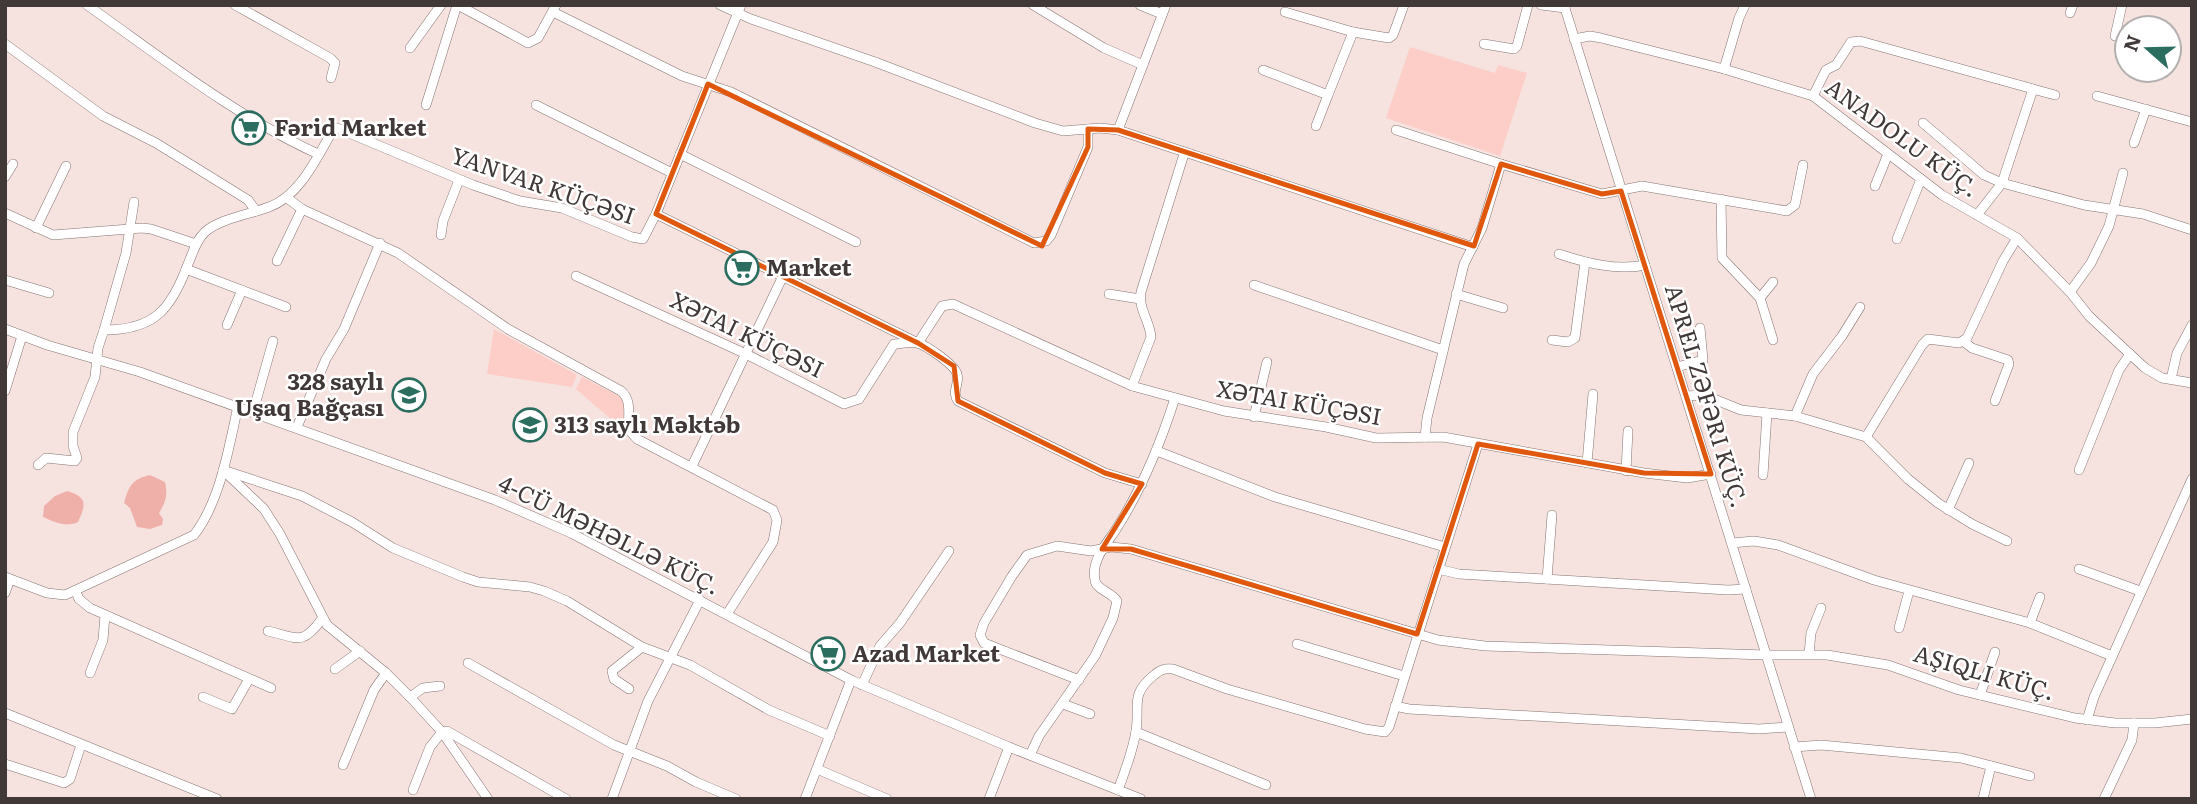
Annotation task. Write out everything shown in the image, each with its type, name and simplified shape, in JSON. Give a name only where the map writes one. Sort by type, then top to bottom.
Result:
[{"type":"street","points":[[87,5],[234,109],[281,137],[318,154]]},
{"type":"street","points":[[235,5],[330,58],[335,63],[331,78]]},
{"type":"street","points":[[411,48],[441,5]]},
{"type":"street","points":[[426,105],[457,5],[528,43],[538,38],[554,8],[682,76],[731,92],[1034,243],[1045,241],[1051,235],[1088,147],[1087,129]]},
{"type":"street","points":[[720,5],[740,9],[1035,123],[1063,131],[1118,130],[1184,154],[1473,247]]},
{"type":"street","points":[[1032,5],[1104,48],[1143,65]]},
{"type":"street","points":[[1118,130],[1164,10],[1140,5]]},
{"type":"street","points":[[1285,12],[1353,32],[1389,38],[1393,35],[1404,5]]},
{"type":"street","points":[[1484,44],[1514,49],[1528,5]]},
{"type":"street","points":[[1541,5],[1564,7]]},
{"type":"street","points":[[1724,69],[1745,5]]},
{"type":"street","name":"APREL ZƏFƏRI KÜÇ.","points":[[1564,7],[1811,799]]},
{"type":"street","name":"YANVAR KÜÇƏSI","points":[[287,198],[333,131],[342,129],[459,180],[520,201],[562,208],[643,239],[656,214],[740,9]]},
{"type":"street","points":[[1316,126],[1353,32]]},
{"type":"street","name":"ANADOLU KÜÇ.","points":[[1574,39],[1590,36],[1601,38],[1724,69],[1813,96],[1954,203],[2017,239],[2090,316],[2152,373],[2192,383]]},
{"type":"street","points":[[1813,96],[1826,70],[1836,65],[1851,42],[1860,41],[2054,95]]},
{"type":"street","points":[[5,44],[103,116],[156,143],[248,200],[256,211]]},
{"type":"street","points":[[1263,70],[1328,95]]},
{"type":"street","points":[[1977,215],[2002,183],[2033,89]]},
{"type":"street","points":[[2097,96],[2192,121]]},
{"type":"street","points":[[536,105],[672,173]]},
{"type":"street","points":[[2134,142],[2146,109]]},
{"type":"street","points":[[1923,123],[1984,175],[2002,183],[2084,205],[2143,214],[2192,230]]},
{"type":"street","points":[[1396,130],[1602,194],[1642,186],[1787,211],[1795,205],[1803,165]]},
{"type":"street","points":[[680,154],[856,242]]},
{"type":"street","points":[[1132,386],[1151,337],[1140,299],[1184,154]]},
{"type":"street","points":[[1875,186],[1888,154]]},
{"type":"street","points":[[5,177],[13,164]]},
{"type":"street","points":[[1425,437],[1464,264],[1482,228],[1501,164]]},
{"type":"street","points":[[36,228],[66,166]]},
{"type":"street","points":[[2070,292],[2091,263],[2109,226],[2123,173]]},
{"type":"street","points":[[1897,239],[1921,179]]},
{"type":"street","points":[[441,234],[443,221],[459,180]]},
{"type":"street","points":[[104,330],[138,327],[155,319],[166,306],[187,269],[196,244],[212,226],[272,206],[287,198],[302,209],[398,253],[508,329],[621,391],[629,402],[629,430],[637,439],[773,510],[776,514],[776,536],[727,614]]},
{"type":"street","points":[[1721,198],[1722,258],[1760,298],[1773,340]]},
{"type":"street","points":[[38,465],[46,458],[70,462],[77,458],[72,432],[95,377],[99,342],[126,253],[134,202]]},
{"type":"street","points":[[277,261],[302,209]]},
{"type":"street","points":[[5,213],[53,235],[130,227],[151,229],[196,244]]},
{"type":"street","points":[[656,214],[918,343],[954,366],[958,380],[955,398],[958,401],[1105,473],[1142,484]]},
{"type":"street","points":[[1866,437],[1922,345],[1935,339],[1955,343],[1963,341],[1971,331],[2003,261],[2017,239]]},
{"type":"street","points":[[298,427],[326,359],[344,329],[380,243]]},
{"type":"street","points":[[1559,254],[1584,262],[1628,268],[1645,265]]},
{"type":"street","points":[[1552,340],[1568,342],[1574,338],[1584,262]]},
{"type":"street","points":[[187,269],[286,307]]},
{"type":"street","name":"XƏTAI KÜÇƏSI","points":[[576,276],[746,354],[844,404],[859,399],[894,344],[918,343],[942,306],[953,304],[1132,386],[1254,417],[1326,427],[1376,438],[1443,437],[1626,471],[1687,478],[1711,474]]},
{"type":"street","points":[[692,466],[783,276]]},
{"type":"street","points":[[5,280],[49,293]]},
{"type":"street","points":[[1760,298],[1773,282]]},
{"type":"street","points":[[1254,285],[1443,351]]},
{"type":"street","points":[[227,326],[242,290]]},
{"type":"street","points":[[1456,293],[1503,308]]},
{"type":"street","points":[[1109,294],[1140,299]]},
{"type":"street","points":[[1795,416],[1813,374],[1860,307]]},
{"type":"street","points":[[2171,379],[2177,353],[2192,326]]},
{"type":"street","points":[[1677,367],[1703,360],[1700,328]]},
{"type":"street","name":"4-CÜ MƏHƏLLƏ KÜÇ.","points":[[5,329],[238,406],[495,500],[571,533],[851,680],[1140,799]]},
{"type":"street","points":[[5,391],[23,336]]},
{"type":"street","points":[[253,412],[273,341]]},
{"type":"street","points":[[1963,341],[1972,348],[2008,360],[1995,401]]},
{"type":"street","points":[[2079,470],[2119,370],[2130,354]]},
{"type":"street","points":[[1254,417],[1267,362]]},
{"type":"street","points":[[1587,463],[1593,394]]},
{"type":"street","points":[[1686,396],[1704,395],[1741,410],[1795,416],[1866,437],[1908,479],[1948,510],[2007,541]]},
{"type":"street","points":[[1030,755],[1039,736],[1079,680],[1104,638],[1117,607],[1114,596],[1097,586],[1095,565],[1142,484],[1157,451],[1175,398]]},
{"type":"street","points":[[5,593],[8,578],[47,593],[65,595],[76,592],[194,535],[207,516],[223,470],[238,406]]},
{"type":"street","points":[[1763,475],[1767,413]]},
{"type":"street","points":[[1626,471],[1628,431]]},
{"type":"street","points":[[1118,790],[1136,732],[1136,700],[1139,691],[1143,684],[1166,668],[1227,689],[1381,733],[1389,727],[1478,444]]},
{"type":"street","points":[[1157,451],[1275,497],[1445,547]]},
{"type":"street","points":[[1948,510],[1969,464]]},
{"type":"street","points":[[223,470],[250,495],[275,526],[298,565],[322,620],[333,632],[386,673],[410,697],[442,732],[488,799]]},
{"type":"street","points":[[223,470],[302,496],[393,548],[463,578],[530,587],[567,601],[642,647],[690,665],[769,710],[830,736]]},
{"type":"street","points":[[2087,720],[2094,696],[2192,479]]},
{"type":"street","points":[[1547,579],[1552,515]]},
{"type":"street","points":[[1732,543],[1754,541],[1777,545],[1909,591],[2030,623],[2112,656]]},
{"type":"street","points":[[1079,680],[984,643],[980,635],[984,623],[1027,555],[1057,546],[1091,551],[1111,547],[1131,548],[1438,640],[1485,646],[1809,654],[1867,660],[1980,695],[2087,720],[2134,723],[2192,719]]},
{"type":"street","points":[[862,685],[880,646],[900,623],[949,551]]},
{"type":"street","points":[[1438,569],[1458,574],[1746,589]]},
{"type":"street","points":[[2079,569],[2140,591]]},
{"type":"street","points":[[1899,628],[1909,591]]},
{"type":"street","points":[[76,592],[84,603],[105,615],[271,688]]},
{"type":"street","points":[[2030,623],[2040,597]]},
{"type":"street","points":[[612,799],[648,701],[699,600]]},
{"type":"street","points":[[1809,654],[1811,633],[1821,608]]},
{"type":"street","points":[[90,673],[103,640],[105,615]]},
{"type":"street","points":[[268,631],[303,638],[309,636],[322,620]]},
{"type":"street","points":[[1297,643],[1404,676]]},
{"type":"street","points":[[629,688],[614,679],[612,671],[642,647]]},
{"type":"street","points":[[335,669],[360,651]]},
{"type":"street","points":[[1980,695],[1995,652]]},
{"type":"street","points":[[468,663],[629,751],[736,799]]},
{"type":"street","points":[[343,765],[373,690],[386,673]]},
{"type":"street","points":[[203,697],[232,709],[249,679]]},
{"type":"street","points":[[805,799],[851,680]]},
{"type":"street","points":[[410,697],[423,688],[440,687]]},
{"type":"street","points":[[1063,704],[1090,714]]},
{"type":"street","points":[[1395,706],[1419,710],[1745,728],[1788,727]]},
{"type":"street","points":[[5,713],[217,799]]},
{"type":"street","points":[[2106,798],[2132,740],[2134,723]]},
{"type":"street","points":[[413,790],[430,747],[442,732]]},
{"type":"street","points":[[442,732],[453,733],[566,799]]},
{"type":"street","points":[[1136,732],[1266,785]]},
{"type":"street","points":[[5,764],[64,783],[70,779],[81,745]]},
{"type":"street","points":[[1794,747],[1821,745],[1961,758],[2030,776]]},
{"type":"street","points":[[989,799],[1009,747]]},
{"type":"street","points":[[1983,799],[1991,766]]},
{"type":"street","points":[[817,769],[887,799]]},
{"type":"highlighted area","points":[[708,84],[1042,246],[1088,147],[1088,129],[1118,130],[1474,246],[1501,164],[1602,194],[1621,191],[1711,474],[1644,473],[1478,444],[1417,634],[1131,549],[1102,549],[1142,484],[1105,473],[958,401],[954,366],[918,343],[656,214]]},
{"type":"shaded area","points":[[1410,47],[1495,73],[1498,65],[1527,73],[1500,156],[1386,118]]},
{"type":"shaded area","points":[[494,329],[577,375],[572,387],[487,374]]},
{"type":"shaded area","points":[[582,377],[623,398],[624,427],[619,426],[576,389]]},
{"type":"shaded area","points":[[150,475],[165,482],[166,491],[165,502],[159,513],[163,519],[162,525],[150,529],[137,527],[130,508],[124,503],[132,484]]},
{"type":"shaded area","points":[[67,491],[82,499],[84,506],[78,522],[64,524],[43,517],[44,506],[55,496]]},
{"type":"place","name":"Fərid Market","points":[[249,128]]},
{"type":"place","name":"Market","points":[[742,268]]},
{"type":"place","name":"328 saylı Uşaq Bağçası","points":[[409,395]]},
{"type":"place","name":"313 saylı Məktəb","points":[[530,425]]},
{"type":"place","name":"Azad Market","points":[[828,654]]}]
